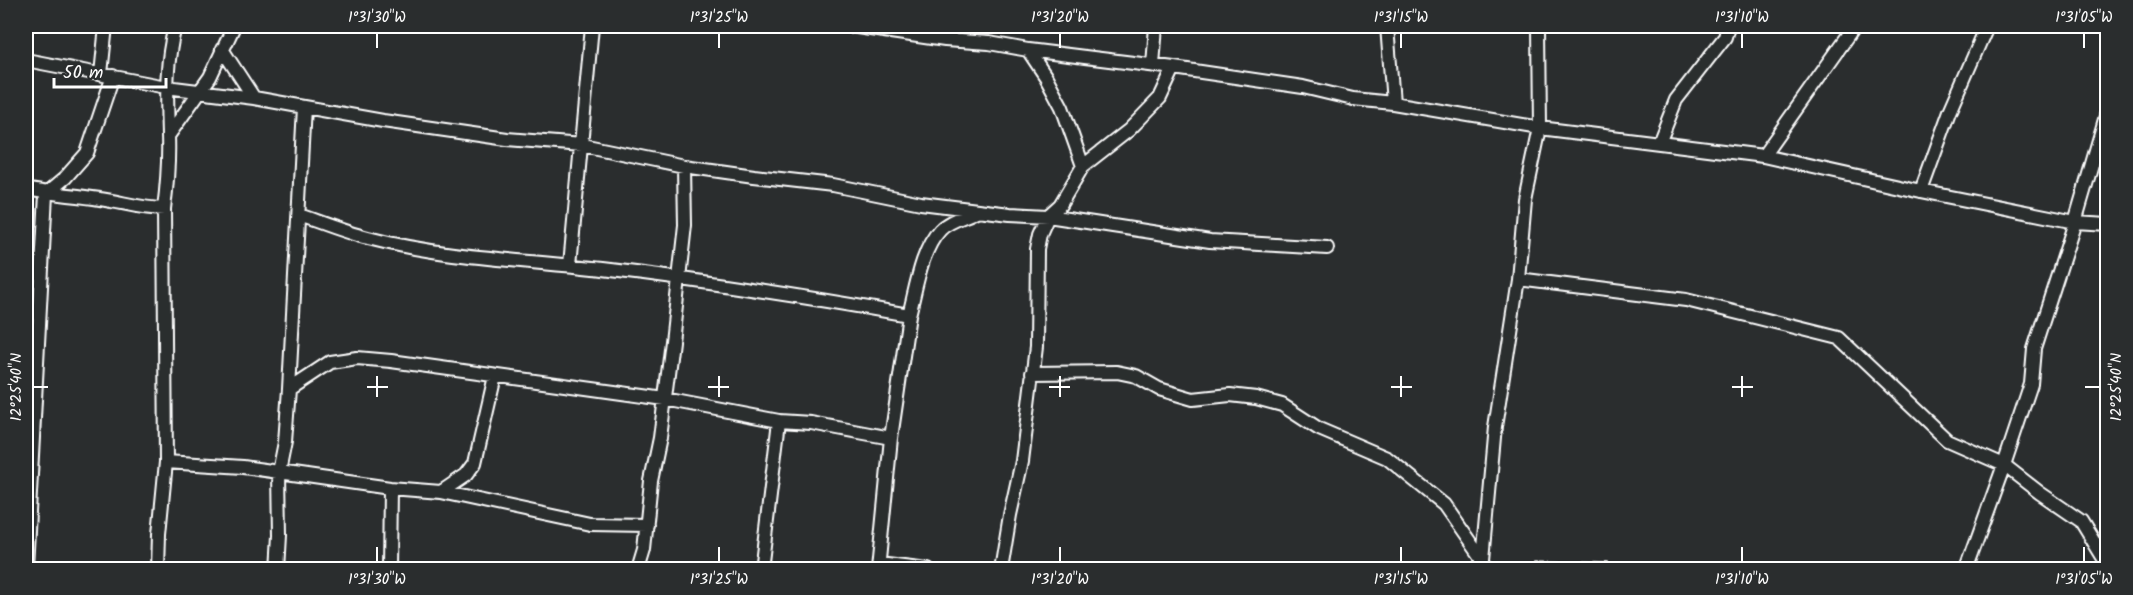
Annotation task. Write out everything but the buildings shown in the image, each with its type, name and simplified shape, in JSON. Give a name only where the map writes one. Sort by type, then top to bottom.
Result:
[{"type":"street","points":[[26,568],[46,194],[65,178],[87,153],[107,75],[105,26]]},
{"type":"street","points":[[158,570],[166,462],[164,209],[168,175],[168,136],[166,87],[168,53],[175,26]]},
{"type":"street","points":[[168,136],[210,77],[234,26]]},
{"type":"street","points":[[570,265],[592,26]]},
{"type":"street","points":[[850,26],[1153,65],[1304,87],[1353,99],[1393,103],[1540,128],[1763,156],[2075,222],[2108,224]]},
{"type":"street","points":[[945,40],[950,26]]},
{"type":"street","points":[[1153,65],[1156,26]]},
{"type":"street","points":[[1387,26],[1393,103]]},
{"type":"street","points":[[1483,565],[1495,427],[1518,279],[1525,199],[1540,128],[1539,26]]},
{"type":"street","points":[[1659,142],[1676,100],[1725,37],[1728,26]]},
{"type":"street","points":[[1763,156],[1855,26]]},
{"type":"street","points":[[1921,190],[1950,111],[1987,26]]},
{"type":"street","points":[[222,49],[254,98]]},
{"type":"street","points":[[1028,50],[1062,107],[1083,166]]},
{"type":"street","points":[[26,60],[166,87],[254,98],[507,139],[582,145],[684,166],[833,185],[921,203],[1048,216],[1210,241],[1327,248]]},
{"type":"street","points":[[1001,570],[1022,461],[1036,347],[1037,249],[1040,234],[1048,216],[1060,205],[1083,166],[1129,130],[1160,98],[1174,68]]},
{"type":"street","points":[[278,570],[279,471],[285,442],[289,389],[304,107]]},
{"type":"street","points":[[1966,570],[2031,384],[2034,349],[2108,109]]},
{"type":"street","points":[[638,570],[644,550],[651,481],[660,438],[679,278],[685,225],[684,166]]},
{"type":"street","points":[[26,189],[46,194],[100,199],[148,209],[164,209]]},
{"type":"street","points":[[928,570],[879,567],[891,438],[909,315],[923,259],[936,236],[946,225],[978,210]]},
{"type":"street","points":[[299,214],[368,238],[418,248],[510,261],[570,265],[679,278],[909,315]]},
{"type":"street","points":[[1518,279],[1686,300],[1839,338],[1947,440],[2004,465],[2081,521],[2108,565]]},
{"type":"street","points":[[289,389],[330,362],[357,357],[665,399],[779,421],[811,423],[891,438]]},
{"type":"street","points":[[1032,373],[1117,372],[1136,376],[1159,389],[1193,399],[1230,394],[1282,405],[1319,429],[1387,458],[1444,504],[1483,565]]},
{"type":"street","points":[[441,492],[466,474],[474,463],[495,376]]},
{"type":"street","points":[[761,570],[779,421]]},
{"type":"street","points":[[166,462],[243,466],[390,488],[441,492],[591,524],[647,525]]},
{"type":"street","points":[[389,570],[390,488]]}]
